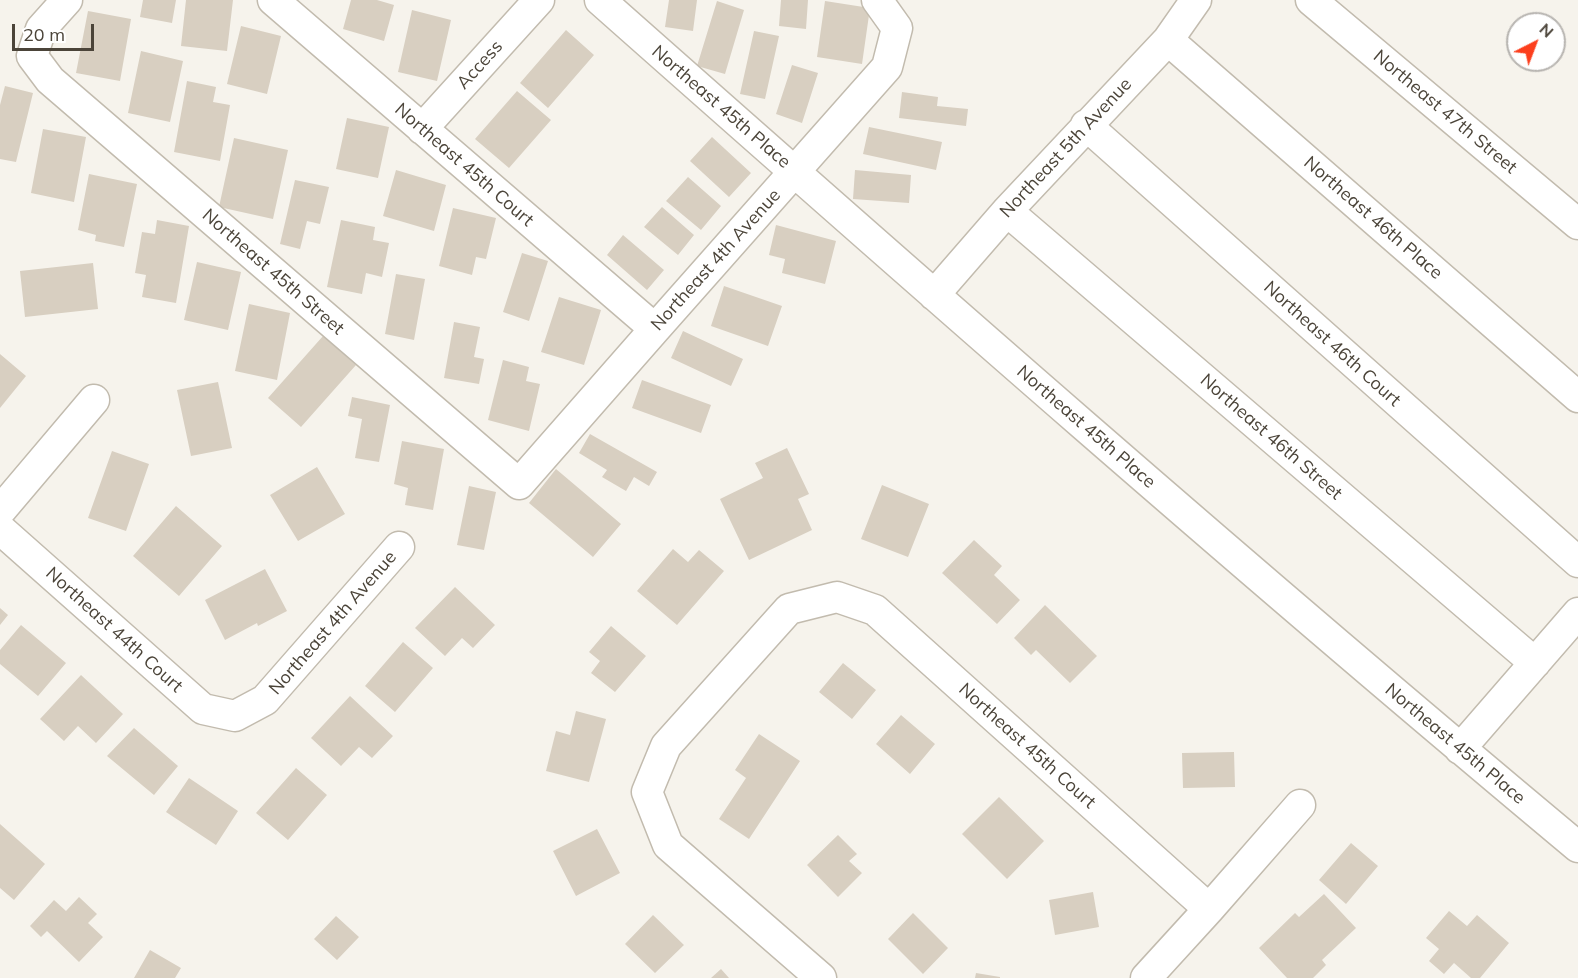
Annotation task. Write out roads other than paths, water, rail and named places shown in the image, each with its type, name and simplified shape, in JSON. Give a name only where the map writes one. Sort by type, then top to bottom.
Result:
[{"type":"street","name":"Northeast 45th Street","points":[[67,0],[42,29],[32,56],[50,80],[519,484]]},
{"type":"street","name":"Northeast 45th Court","points":[[273,0],[655,329]]},
{"type":"street","name":"Access","points":[[422,129],[539,0]]},
{"type":"street","name":"Northeast 45th Place","points":[[600,0],[934,295],[1578,847]]},
{"type":"street","name":"Northeast 4th Avenue","points":[[519,484],[886,67],[897,28],[877,0]]},
{"type":"street","name":"Northeast 5th Avenue","points":[[934,295],[1007,211],[1168,39],[1196,0]]},
{"type":"street","name":"Northeast 47th Street","points":[[1311,0],[1578,224]]},
{"type":"street","name":"Northeast 46th Place","points":[[1168,39],[1578,397]]},
{"type":"street","name":"Northeast 46th Court","points":[[1086,125],[1578,562]]},
{"type":"street","name":"Northeast 46th Street","points":[[1007,211],[1535,663]]},
{"type":"street","points":[[0,511],[94,400]]},
{"type":"street","name":"Northeast 44th Court","points":[[0,529],[203,709],[235,716]]},
{"type":"street","name":"Northeast 4th Avenue","points":[[235,716],[265,700],[399,547]]},
{"type":"street","name":"Northeast 45th Court","points":[[820,978],[668,844],[647,792],[666,746],[789,609],[837,597],[875,610],[1209,909]]},
{"type":"street","points":[[1460,748],[1578,613]]},
{"type":"street","points":[[1146,978],[1300,805]]}]
